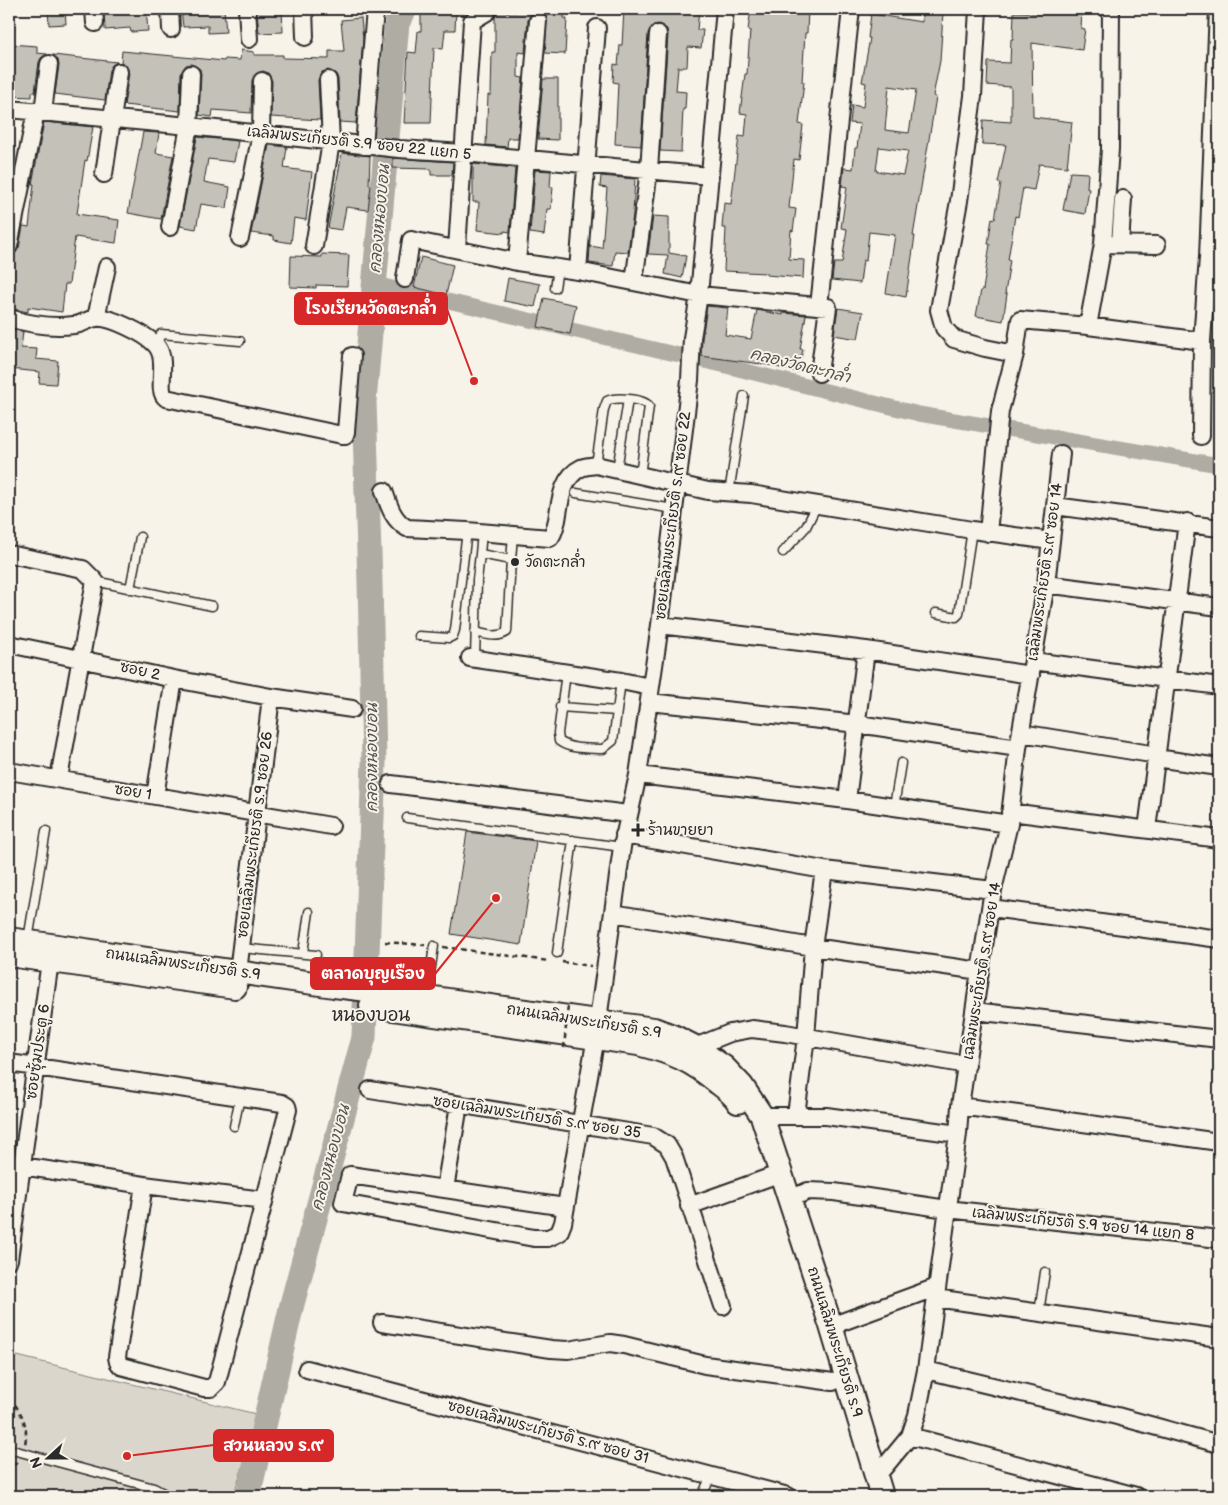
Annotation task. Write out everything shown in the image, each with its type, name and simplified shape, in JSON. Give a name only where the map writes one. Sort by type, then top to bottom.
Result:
[{"type":"main road","name":"ถนนเฉลิมพระเกียรติ ร.9","points":[[18,940],[238,972],[341,995]]},
{"type":"main road","name":"ถนนเฉลิมพระเกียรติ ร.9","points":[[9,955],[50,962],[377,999],[597,1028],[654,1029],[696,1047],[724,1067],[742,1086],[762,1116],[830,1326],[876,1490]]},
{"type":"main road","name":"ถนนเฉลิมพระเกียรติ ร.9","points":[[377,999],[427,997],[597,1028],[638,1044],[670,1052],[700,1068],[734,1095],[751,1126],[770,1178],[833,1382],[876,1490]]},
{"type":"street","points":[[170,9],[171,29]]},
{"type":"street","points":[[247,9],[249,39]]},
{"type":"street","points":[[304,9],[305,38]]},
{"type":"street","points":[[368,146],[375,9]]},
{"type":"street","name":"ซอยเฉลิมพระเกียรติ ร.๙ ซอย 22","points":[[445,1189],[350,1175],[344,1204],[534,1238],[548,1238],[559,1233],[563,1223],[597,1028],[623,841],[638,775],[660,625],[690,380],[692,338],[699,295],[725,9]]},
{"type":"street","points":[[818,306],[851,9]]},
{"type":"street","points":[[978,9],[973,96],[958,201],[939,310],[944,328],[954,340],[1015,354]]},
{"type":"street","points":[[1088,326],[1103,244],[1110,149],[1111,9]]},
{"type":"street","points":[[1201,436],[1202,341],[1215,196],[1218,9]]},
{"type":"street","points":[[457,249],[472,21],[486,12]]},
{"type":"street","points":[[517,262],[538,21]]},
{"type":"street","points":[[578,271],[597,28]]},
{"type":"street","points":[[634,282],[649,170],[658,34]]},
{"type":"street","points":[[9,246],[49,64]]},
{"type":"street","points":[[104,174],[120,72]]},
{"type":"street","points":[[170,227],[189,126],[191,74]]},
{"type":"street","points":[[314,246],[332,142],[328,80]]},
{"type":"street","points":[[240,238],[261,134],[262,81]]},
{"type":"street","name":"เฉลิมพระเกียรติ ร.9 ซอย 22 แยก 5","points":[[9,109],[114,118],[399,149],[464,153],[710,176]]},
{"type":"street","points":[[1120,244],[1123,199]]},
{"type":"street","points":[[405,279],[411,240],[517,262],[578,271],[699,295],[828,307],[820,373]]},
{"type":"street","points":[[1103,244],[1157,245]]},
{"type":"street","points":[[96,318],[107,267]]},
{"type":"street","points":[[9,318],[27,324],[75,325],[96,318],[109,319],[147,338],[162,353],[162,393],[166,398],[342,435],[345,435],[346,432],[352,356]]},
{"type":"street","points":[[980,532],[1000,411],[1015,354],[1020,320],[1088,326],[1202,341]]},
{"type":"street","name":"เฉลิมพระเกียรติ ร.๙ ซอย 14","points":[[876,1490],[910,1436],[917,1415],[926,1370],[974,1011],[993,890],[1010,818],[1019,740],[1046,584],[1061,454]]},
{"type":"street","points":[[384,491],[394,518],[407,528],[475,531],[548,538],[552,537],[555,528],[561,496],[566,482],[581,468],[596,465],[708,491],[751,494],[980,532],[1051,541]]},
{"type":"street","points":[[1055,506],[1188,522],[1219,528]]},
{"type":"street","points":[[1147,829],[1188,522]]},
{"type":"street","points":[[9,554],[83,569],[95,581],[59,778]]},
{"type":"street","points":[[1046,584],[1178,600],[1219,607]]},
{"type":"street","points":[[660,625],[866,650],[1032,668],[1167,678],[1219,686]]},
{"type":"street","name":"ซอย 2","points":[[9,644],[174,679],[352,709]]},
{"type":"street","points":[[848,800],[866,650]]},
{"type":"street","points":[[473,659],[621,681],[650,694],[858,724],[1156,756],[1219,767]]},
{"type":"street","points":[[154,796],[174,679]]},
{"type":"street","name":"ซอยเฉลิมพระเกียรติ ร.9 ซอย 26","points":[[238,972],[272,697]]},
{"type":"street","name":"ซอย 1","points":[[9,771],[59,778],[331,826]]},
{"type":"street","points":[[638,775],[894,807],[1147,829],[1219,839]]},
{"type":"street","points":[[391,784],[628,814]]},
{"type":"street","points":[[623,841],[824,870],[993,890]]},
{"type":"street","points":[[796,1115],[806,1037],[812,947],[824,870]]},
{"type":"street","points":[[991,908],[1219,939]]},
{"type":"street","points":[[613,913],[812,947],[980,971]]},
{"type":"street","name":"ซอยซุ้มประตู 6","points":[[9,1258],[15,1164],[36,1066],[50,962]]},
{"type":"street","points":[[974,1011],[1219,1039]]},
{"type":"street","points":[[696,1047],[730,1033],[752,1029],[967,1066]]},
{"type":"street","points":[[9,1063],[282,1103],[287,1106],[288,1110],[217,1382],[211,1388],[204,1388],[121,1366],[118,1362],[117,1357],[144,1185]]},
{"type":"street","name":"ซอยเฉลิมพระเกียรติ ร.๙ ซอย 35","points":[[370,1090],[653,1136],[666,1145],[674,1157],[723,1306]]},
{"type":"street","points":[[459,1105],[445,1189],[565,1208]]},
{"type":"street","points":[[960,1106],[1219,1142]]},
{"type":"street","points":[[762,1116],[826,1116],[958,1134]]},
{"type":"street","points":[[15,1164],[144,1185],[264,1200]]},
{"type":"street","points":[[689,1206],[770,1178]]},
{"type":"street","name":"เฉลิมพระเกียรติ ร.9 ซอย 14 แยก 8","points":[[790,1199],[808,1191],[834,1192],[947,1210],[1219,1240]]},
{"type":"street","points":[[830,1326],[936,1292],[1039,1313],[1219,1338]]},
{"type":"street","points":[[382,1324],[551,1349],[568,1350],[610,1343],[705,1365],[833,1382]]},
{"type":"street","name":"ซอยเฉลิมพระเกียรติ ร.๙ ซอย 31","points":[[307,1369],[788,1496]]},
{"type":"street","points":[[926,1370],[1117,1416],[1219,1444]]},
{"type":"street","points":[[910,1436],[1136,1496]]},
{"type":"lane","points":[[555,288],[558,268]]},
{"type":"lane","points":[[156,345],[161,334],[240,341]]},
{"type":"lane","points":[[729,493],[744,396]]},
{"type":"lane","points":[[596,465],[605,405],[611,399],[628,399],[644,402],[650,406],[640,476]]},
{"type":"lane","points":[[617,470],[628,399]]},
{"type":"lane","points":[[576,493],[674,509]]},
{"type":"lane","points":[[783,552],[806,527],[817,505]]},
{"type":"lane","points":[[473,659],[477,566],[480,554],[475,531]]},
{"type":"lane","points":[[419,636],[449,638],[453,636],[475,531]]},
{"type":"lane","points":[[936,613],[956,617],[959,614],[980,532]]},
{"type":"lane","points":[[475,632],[495,636],[506,632],[513,535]]},
{"type":"lane","points":[[130,589],[140,538]]},
{"type":"lane","points":[[480,554],[512,560]]},
{"type":"lane","points":[[95,581],[212,606]]},
{"type":"lane","points":[[566,673],[560,707],[559,741],[564,745],[584,748],[603,749],[613,741],[621,681]]},
{"type":"lane","points":[[560,707],[617,711]]},
{"type":"lane","points":[[894,807],[901,763]]},
{"type":"lane","points":[[407,818],[573,840],[623,841]]},
{"type":"lane","points":[[18,940],[46,831]]},
{"type":"lane","points":[[557,953],[573,840]]},
{"type":"lane","points":[[303,953],[309,912]]},
{"type":"lane","points":[[427,997],[434,946]]},
{"type":"lane","points":[[240,948],[316,955]]},
{"type":"lane","points":[[234,1126],[240,1097]]},
{"type":"lane","points":[[1039,1313],[1045,1272]]},
{"type":"lane","points":[[9,1449],[154,1488],[169,1496]]},
{"type":"lane","points":[[702,1496],[712,1476]]},
{"type":"path","points":[[385,942],[434,946],[605,968]]},
{"type":"path","points":[[564,1048],[568,1005]]},
{"type":"path","points":[[9,1398],[17,1406],[24,1421],[26,1438],[23,1454],[9,1472]]},
{"type":"shaded area","points":[[9,1354],[260,1415],[233,1496],[9,1496]]},
{"type":"building","points":[[48,9],[65,9],[66,24],[49,25]]},
{"type":"building","points":[[104,9],[146,9],[148,31],[131,32],[130,28],[105,30]]},
{"type":"building","points":[[181,9],[224,9],[226,32],[208,33],[208,26],[183,27]]},
{"type":"building","points":[[282,9],[283,32],[259,33],[257,11]]},
{"type":"building","points":[[421,9],[456,9],[455,30],[445,30],[443,49],[434,48],[431,123],[404,123],[408,52],[416,53],[418,31],[421,31]]},
{"type":"building","points":[[517,9],[564,9],[564,18],[567,18],[565,54],[545,53],[547,17],[539,11],[530,15],[525,53],[518,52],[518,77],[523,78],[518,138],[508,138],[507,147],[486,145],[488,95],[491,95],[492,52],[495,52],[495,18],[497,12],[517,12]]},
{"type":"building","points":[[624,9],[699,9],[697,30],[703,30],[701,48],[688,47],[687,67],[678,67],[676,91],[686,92],[685,109],[683,109],[681,152],[660,151],[668,35],[667,29],[659,24],[653,25],[648,33],[641,146],[615,144],[618,83],[613,82],[614,64],[618,65],[620,45],[622,45]]},
{"type":"building","points":[[751,9],[808,9],[802,82],[804,82],[799,124],[803,125],[799,160],[794,159],[789,208],[796,209],[793,231],[791,230],[789,259],[804,260],[803,278],[766,275],[766,273],[724,271],[726,228],[722,228],[724,203],[731,204],[739,136],[745,137],[747,114],[740,113],[745,74],[747,74],[750,30],[748,30]]},
{"type":"building","points":[[1046,9],[1082,9],[1081,28],[1085,29],[1082,50],[1032,43],[1033,117],[1072,122],[1067,167],[1039,164],[1034,190],[1023,188],[1018,217],[1015,216],[1008,260],[1010,260],[1003,321],[976,316],[981,290],[983,290],[992,218],[995,219],[1001,183],[998,183],[1006,145],[982,144],[983,120],[1011,122],[1011,87],[987,85],[988,62],[1010,63],[1014,12],[1046,13]]},
{"type":"building","points":[[922,10],[943,11],[940,61],[933,96],[936,97],[913,236],[915,236],[906,297],[886,293],[895,235],[869,232],[866,261],[863,260],[860,283],[832,280],[834,263],[842,263],[847,229],[841,228],[847,187],[842,186],[844,168],[853,169],[855,148],[857,148],[860,124],[850,123],[852,105],[863,107],[866,83],[862,82],[870,38],[868,38],[871,14],[922,22]],"holes":[[[889,86],[916,90],[909,133],[885,130]],[[879,147],[908,151],[903,175],[876,171]]]},
{"type":"building","points":[[361,18],[363,39],[356,123],[340,122],[338,79],[336,74],[328,70],[322,72],[318,80],[320,120],[271,117],[272,81],[268,73],[263,71],[257,73],[252,80],[251,113],[213,110],[212,117],[199,115],[201,74],[200,69],[192,64],[186,65],[181,73],[180,111],[124,105],[129,73],[126,65],[121,62],[122,51],[224,61],[225,59],[240,60],[241,50],[254,52],[254,55],[283,55],[283,58],[329,59],[329,51],[344,51],[341,20]]},
{"type":"building","points":[[10,44],[37,46],[37,53],[47,54],[39,62],[35,92],[32,92],[32,97],[9,96]]},
{"type":"building","points":[[53,55],[117,62],[109,70],[105,100],[55,94],[59,65],[58,60]]},
{"type":"building","points":[[543,79],[558,79],[558,140],[538,139]]},
{"type":"building","points":[[44,122],[93,127],[87,161],[85,160],[77,214],[119,220],[116,243],[75,237],[69,284],[65,284],[62,312],[28,307],[28,312],[9,308],[10,261],[12,262],[13,255],[19,248],[23,226],[29,227],[34,184],[32,184]]},
{"type":"building","points":[[143,132],[159,133],[156,153],[173,156],[161,219],[128,213]]},
{"type":"building","points":[[197,137],[238,141],[234,162],[208,159],[204,182],[230,187],[227,208],[201,204],[196,229],[180,226]]},
{"type":"building","points":[[269,145],[287,147],[284,168],[312,172],[306,220],[294,218],[291,243],[274,240],[274,236],[251,233]]},
{"type":"building","points":[[342,153],[370,156],[369,185],[371,185],[368,210],[346,207],[342,230],[328,228]]},
{"type":"building","points":[[393,158],[453,162],[452,175],[431,175],[431,169],[393,168]]},
{"type":"building","points":[[473,164],[515,168],[510,232],[477,230],[479,202],[473,202]]},
{"type":"building","points":[[535,170],[551,171],[550,187],[553,187],[551,209],[547,209],[544,235],[530,233]]},
{"type":"building","points":[[1070,172],[1088,173],[1087,188],[1089,189],[1085,214],[1063,210]]},
{"type":"building","points":[[601,176],[635,179],[628,252],[615,251],[613,266],[589,263],[590,246],[602,248],[607,188],[600,187]]},
{"type":"building","points":[[653,216],[669,217],[669,253],[686,256],[682,278],[665,274],[668,255],[648,254]]},
{"type":"building","points":[[322,254],[349,255],[347,286],[316,285],[316,288],[290,287],[291,256],[322,257]]},
{"type":"building","points":[[421,257],[453,265],[446,295],[414,287]]},
{"type":"building","points":[[508,278],[540,284],[535,307],[504,301]]},
{"type":"building","points":[[544,298],[576,305],[570,334],[538,327]]},
{"type":"building","points":[[707,306],[728,308],[725,335],[751,339],[757,310],[783,315],[783,313],[806,315],[800,349],[803,349],[798,372],[776,366],[701,356]]},
{"type":"building","points":[[838,308],[863,312],[858,339],[834,335]]},
{"type":"building","points":[[9,328],[23,332],[21,348],[37,349],[36,359],[58,361],[56,384],[39,383],[40,372],[9,369]]},
{"type":"building","points":[[467,832],[536,841],[521,945],[451,934]]},
{"type":"waterway","name":"คลองหนองบอน","points":[[248,1496],[292,1304],[364,1037],[374,762],[364,402],[397,23],[405,9]]},
{"type":"waterway","name":"คลองวัดตะกล่ำ","points":[[375,284],[722,365],[919,414],[1219,465]]},
{"type":"place","name":"โรงเรียนวัดตะกล่ำ","points":[[474,381]]},
{"type":"place","name":"วัดตะกล่ำ","points":[[515,562]]},
{"type":"place","name":"ร้านขายยา","points":[[638,830]]},
{"type":"place","name":"ตลาดบุญเรือง","points":[[496,898]]},
{"type":"place","name":"สวนหลวง ร.๙","points":[[127,1456]]},
{"type":"district","name":"หนองบอน","points":[[371,1015]]}]
